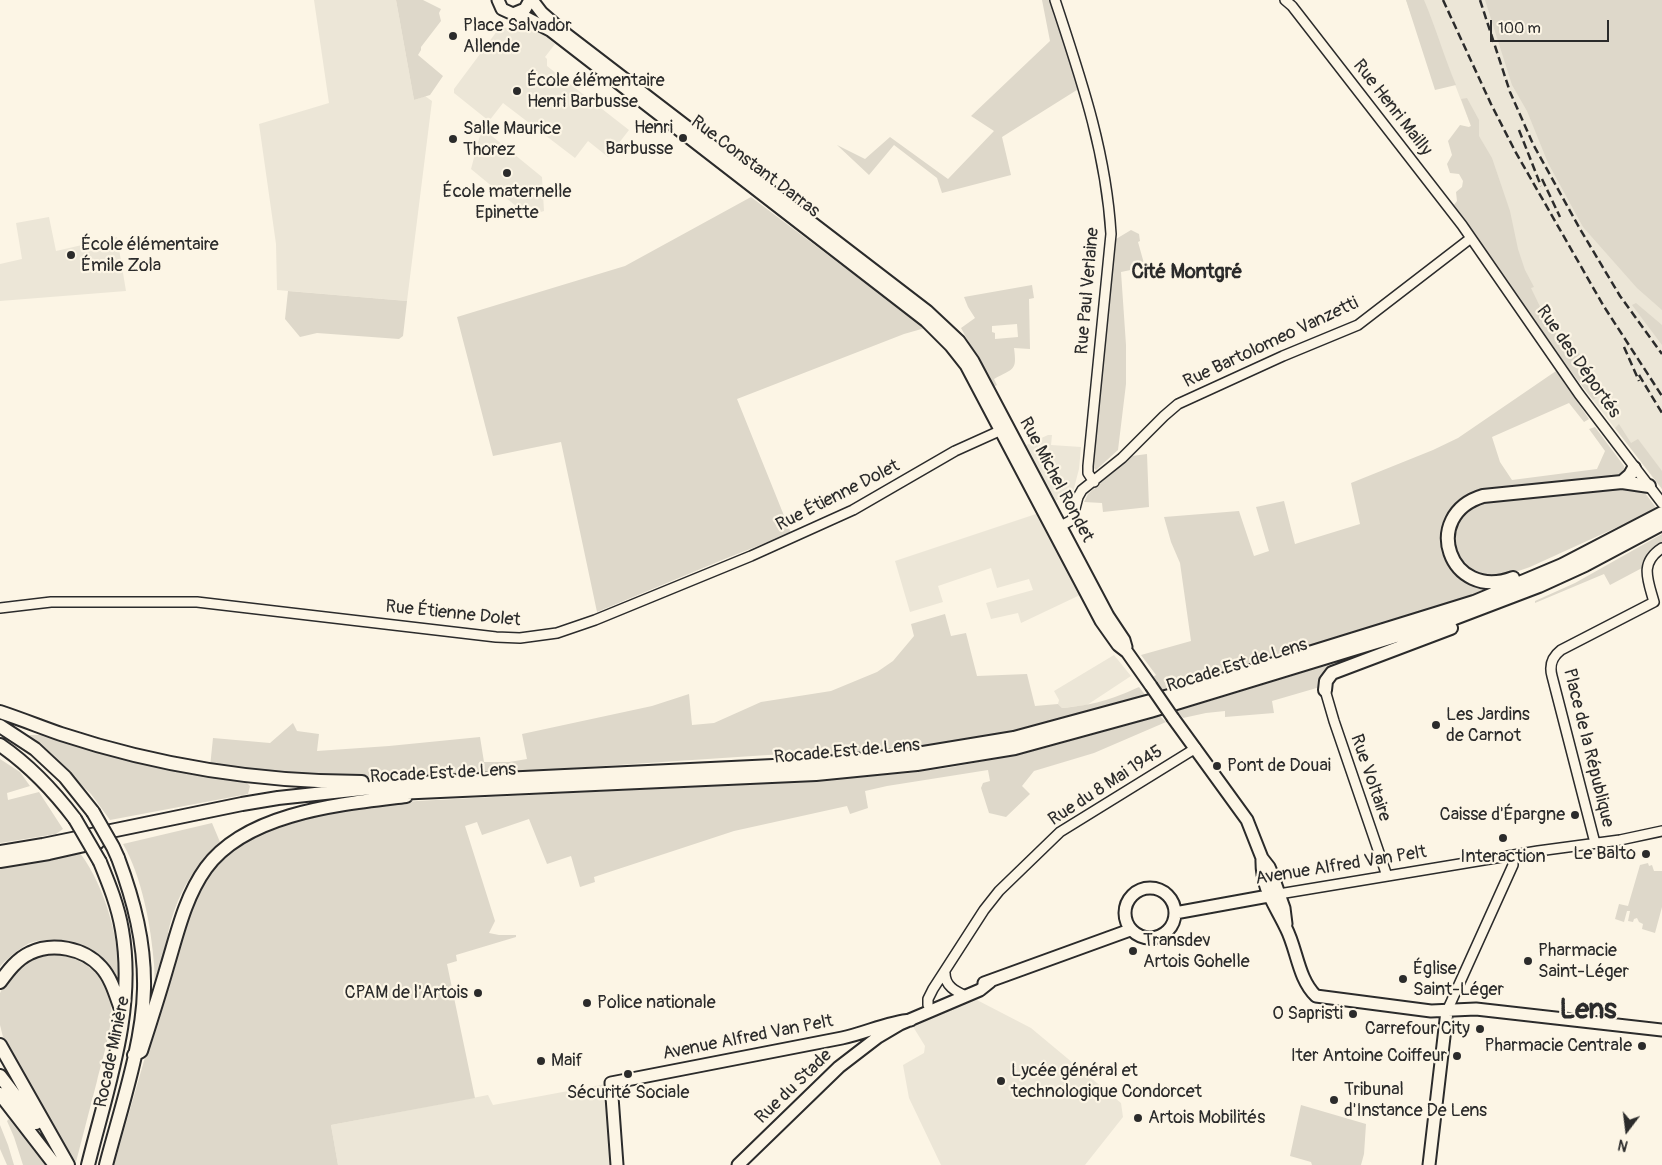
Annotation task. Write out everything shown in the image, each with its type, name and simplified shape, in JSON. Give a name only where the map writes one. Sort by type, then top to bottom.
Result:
[{"type":"highway","points":[[1622,482],[1630,475],[1634,468]]},
{"type":"highway","points":[[1547,571],[1532,571],[1489,584],[1470,578],[1461,572],[1456,565],[1448,544],[1450,524],[1466,503],[1483,496],[1622,482],[1649,486]]},
{"type":"highway","name":"Rocade Est de Lens","points":[[0,852],[278,798],[419,783],[823,763],[916,754],[1014,738],[1172,695],[1474,602],[1547,571],[1631,530],[1662,505]]},
{"type":"highway","name":"Rocade Est de Lens","points":[[0,861],[49,853],[251,810],[355,796],[816,774],[917,764],[1015,748],[1141,714],[1454,618],[1515,596],[1585,564],[1662,524]]},
{"type":"highway","points":[[1324,690],[1326,681],[1332,673],[1499,609],[1515,596]]},
{"type":"highway","points":[[0,712],[61,734],[112,749],[217,771],[309,781],[419,783]]},
{"type":"highway","name":"Rocade Minière","points":[[0,726],[35,749],[65,778],[93,812],[114,847],[132,898],[138,923],[144,991],[134,1054],[106,1165]]},
{"type":"highway","name":"Rocade Minière","points":[[0,745],[14,754],[47,785],[75,818],[100,862],[119,918],[126,960],[125,1001],[115,1059],[89,1161]]},
{"type":"highway","points":[[134,1054],[141,1051],[184,913],[197,882],[216,857],[238,839],[270,824],[306,813],[356,803],[446,791]]},
{"type":"highway","points":[[0,982],[7,972],[29,953],[55,948],[80,952],[91,958],[106,974],[112,984],[123,1016]]},
{"type":"highway","points":[[0,1045],[68,1165]]},
{"type":"highway","points":[[0,1076],[68,1165]]},
{"type":"highway","points":[[0,1094],[55,1165]]},
{"type":"main road","name":"Rue Constant Darras","points":[[498,0],[505,11],[517,13],[550,30],[926,321],[965,356]]},
{"type":"main road","name":"Rue Constant Darras","points":[[531,0],[542,13],[566,34],[927,311],[949,330],[965,356]]},
{"type":"main road","points":[[517,13],[525,9],[531,0]]},
{"type":"main road","name":"Rue Michel Rondet","points":[[965,356],[1109,626],[1124,640],[1127,652],[1243,813],[1262,858],[1263,875],[1274,895],[1274,909],[1287,928],[1307,984],[1316,996],[1431,1011],[1447,1011]]},
{"type":"main road","points":[[1154,888],[1163,891],[1169,896],[1174,904],[1175,913],[1172,926],[1162,935],[1149,938],[1130,930],[1125,919],[1125,907],[1130,896],[1137,890],[1154,888]]},
{"type":"main road","name":"Avenue Alfred Van Pelt","points":[[1175,913],[1274,895]]},
{"type":"main road","name":"Avenue Alfred Van Pelt","points":[[890,1022],[894,1018],[928,1005],[980,990],[990,982],[1130,930]]},
{"type":"main road","name":"Avenue Alfred Van Pelt","points":[[878,1037],[962,994]]},
{"type":"main road","points":[[1429,1165],[1447,1011],[1476,1009],[1662,1030]]},
{"type":"main road","name":"Avenue Alfred Van Pelt","points":[[617,1165],[611,1083],[842,1038],[890,1022],[910,1020]]},
{"type":"main road","points":[[853,1055],[858,1034]]},
{"type":"main road","name":"Rue du Stade","points":[[738,1165],[853,1055],[878,1037]]},
{"type":"main road","points":[[842,1038],[850,1042],[853,1055]]},
{"type":"street","name":"Rue Paul Verlaine","points":[[1054,0],[1080,74],[1096,132],[1104,174],[1111,234],[1088,466],[1088,473],[1094,482]]},
{"type":"street","name":"Rue Henri Mailly","points":[[1285,0],[1292,6],[1471,238]]},
{"type":"street","name":"Rue Bartolomeo Vanzetti","points":[[1056,528],[1072,520],[1080,494],[1085,488],[1122,458],[1178,404],[1283,356],[1358,325],[1471,238]]},
{"type":"street","name":"Rue des Déportés","points":[[1471,238],[1578,394],[1662,505]]},
{"type":"street","name":"Rue Étienne Dolet","points":[[0,608],[51,602],[197,602],[496,637],[548,636],[595,620],[793,538],[860,506],[955,451],[1004,429]]},
{"type":"street","name":"Place de la République","points":[[1595,843],[1551,670],[1553,658],[1561,650],[1654,602],[1646,568],[1654,553],[1662,548]]},
{"type":"street","name":"Rue Voltaire","points":[[1324,690],[1387,876]]},
{"type":"street","name":"Rue du 8 Mai 1945","points":[[928,1005],[930,996],[944,973],[984,910],[999,891],[1067,827],[1196,748]]},
{"type":"street","name":"Avenue Alfred Van Pelt","points":[[1274,895],[1620,840],[1662,831]]},
{"type":"street","points":[[1447,1011],[1513,866],[1513,856]]},
{"type":"street","points":[[944,973],[945,979],[962,994]]},
{"type":"shaded area","points":[[314,0],[396,0],[414,100],[425,96],[432,101],[407,301],[277,290],[276,244],[259,124],[329,103]]},
{"type":"shaded area","points":[[396,0],[423,0],[441,9],[439,13],[441,21],[421,47],[418,55],[443,76],[430,95],[414,100]]},
{"type":"shaded area","points":[[1042,0],[1050,0],[1080,88],[1002,137],[1011,175],[942,193],[937,178],[894,145],[869,175],[837,145],[865,159],[890,137],[948,179],[994,131],[971,116],[1050,41]]},
{"type":"shaded area","points":[[1406,0],[1623,0],[1662,89],[1662,489],[1565,364],[1477,238],[1469,127],[1471,126],[1440,46],[1412,17]]},
{"type":"shaded area","points":[[1406,0],[1424,0],[1456,85],[1435,90]]},
{"type":"shaded area","points":[[1485,0],[1662,0],[1662,310],[1637,288],[1583,227],[1548,163],[1527,111],[1512,85]]},
{"type":"shaded area","name":"École élémentaire Henri Barbusse","points":[[500,27],[538,30],[555,44],[545,57],[547,59],[547,66],[629,130],[608,157],[588,141],[575,158],[503,103],[489,121],[454,93],[454,89]]},
{"type":"shaded area","points":[[1467,98],[1479,120],[1479,136],[1492,158],[1510,211],[1518,249],[1525,270],[1534,287],[1531,288],[1547,321],[1550,320],[1555,332],[1567,346],[1572,343],[1580,355],[1584,378],[1599,396],[1593,400],[1557,353],[1453,206],[1457,201],[1456,192],[1462,187],[1463,181],[1459,174],[1450,173],[1447,164],[1452,155],[1448,141],[1460,125],[1471,126],[1461,99]]},
{"type":"shaded area","name":"École maternelle Epinette","points":[[482,128],[542,177],[544,211],[528,216],[471,169]]},
{"type":"shaded area","points":[[751,197],[925,328],[904,334],[737,399],[791,533],[597,612],[561,442],[493,456],[457,317],[625,266]]},
{"type":"shaded area","name":"École élémentaire Émile Zola","points":[[49,217],[56,251],[117,237],[126,291],[0,301],[0,264],[22,259],[16,223]]},
{"type":"shaded area","points":[[1131,230],[1139,234],[1140,241],[1138,242],[1145,267],[1121,272],[1126,345],[1126,384],[1118,450],[1096,470],[1090,464],[1113,243]]},
{"type":"shaded area","points":[[1032,285],[1034,298],[1029,299],[1030,349],[1014,348],[1015,361],[1013,368],[994,379],[997,385],[993,387],[961,328],[975,318],[964,297]],"holes":[[[1017,324],[1018,337],[995,339],[992,326]]]},
{"type":"shaded area","points":[[288,291],[407,301],[403,336],[399,339],[317,333],[300,337],[285,319]]},
{"type":"shaded area","points":[[1636,303],[1662,325],[1662,345],[1632,305]]},
{"type":"shaded area","points":[[1556,371],[1589,419],[1584,422],[1569,403],[1492,437],[1500,462],[1512,480],[1597,469],[1605,451],[1589,429],[1595,427],[1624,466],[1624,471],[1617,478],[1465,499],[1445,548],[1484,586],[1484,589],[1467,597],[1389,622],[1161,691],[1151,678],[1156,675],[1141,655],[1191,641],[1180,563],[1171,542],[1164,517],[1239,511],[1254,556],[1269,551],[1256,507],[1284,501],[1295,544],[1360,524],[1351,483],[1458,438]]},
{"type":"shaded area","points":[[1619,424],[1631,443],[1638,439],[1662,471],[1662,489],[1615,428]]},
{"type":"shaded area","points":[[1052,435],[1051,445],[1081,447],[1079,469],[1073,492],[1053,502],[1024,446]]},
{"type":"shaded area","points":[[1147,454],[1149,507],[1103,512],[1102,503],[1084,502],[1088,494],[1132,456]]},
{"type":"shaded area","points":[[1622,486],[1642,489],[1657,509],[1530,567],[1504,576],[1494,578],[1467,570],[1456,556],[1453,537],[1460,514],[1486,501]]},
{"type":"shaded area","points":[[1036,514],[1080,595],[1021,623],[1018,613],[991,619],[986,603],[1033,590],[1029,579],[997,588],[991,568],[938,586],[943,602],[910,612],[895,561]]},
{"type":"shaded area","points":[[1662,534],[1662,543],[1649,553],[1642,568],[1610,585],[1604,574],[1535,603],[1535,601],[1575,583]]},
{"type":"shaded area","points":[[945,614],[951,636],[966,633],[977,676],[1027,674],[1035,706],[1058,704],[1062,708],[1083,705],[1111,699],[1139,687],[1146,696],[1013,731],[894,751],[824,756],[813,752],[421,778],[317,777],[210,767],[213,738],[270,743],[293,723],[297,731],[319,734],[317,751],[480,737],[484,762],[509,762],[527,759],[522,734],[652,706],[689,694],[692,725],[714,723],[761,702],[831,691],[877,672],[893,661],[914,636],[911,624]]},
{"type":"shaded area","points":[[1373,651],[1374,653],[1320,687],[1272,701],[1274,713],[1225,717],[1225,711],[1183,718],[1177,711]]},
{"type":"shaded area","points":[[1114,655],[1131,676],[1087,705],[1062,708],[1058,704],[1059,700],[1054,691]]},
{"type":"shaded area","points":[[1160,716],[1166,722],[1094,753],[1034,771],[1022,786],[1030,794],[1006,817],[989,813],[981,788],[983,783],[990,781],[988,770],[887,786],[865,791],[868,808],[850,814],[847,806],[734,831],[594,877],[595,882],[580,887],[571,856],[547,864],[529,819],[482,835],[477,822],[465,826],[495,921],[489,933],[516,935],[516,937],[456,955],[457,961],[447,964],[475,1098],[331,1125],[338,1165],[114,1165],[150,1040],[199,888],[206,875],[231,849],[270,829],[354,808],[417,801],[803,782],[909,773],[1026,753]]},
{"type":"shaded area","points":[[29,735],[49,735],[245,781],[250,786],[248,794],[110,820],[91,794]]},
{"type":"shaded area","points":[[0,759],[20,772],[30,786],[7,793],[8,800],[39,792],[63,829],[56,834],[0,843]]},
{"type":"shaded area","points":[[212,823],[220,842],[201,862],[181,894],[168,933],[172,935],[154,995],[154,964],[148,918],[135,871],[123,844]]},
{"type":"shaded area","points":[[80,853],[97,883],[110,917],[117,952],[119,987],[115,975],[107,964],[96,955],[84,948],[56,940],[42,940],[30,943],[22,947],[0,967],[0,867]]},
{"type":"shaded area","points":[[1648,863],[1649,866],[1652,865],[1654,871],[1662,871],[1662,907],[1655,933],[1642,929],[1643,924],[1637,918],[1633,922],[1628,921],[1630,911],[1627,911],[1624,922],[1615,919],[1619,904],[1628,906],[1640,865]]},
{"type":"shaded area","points":[[54,952],[81,962],[96,973],[107,988],[111,1006],[108,1039],[76,1162],[46,1122],[4,1041],[0,1025],[0,993],[7,979],[20,966],[33,958]]},
{"type":"shaded area","name":"Lycée général et technologique Condorcet","points":[[975,999],[1031,1028],[1121,1103],[1123,1117],[1085,1165],[941,1165],[909,1098],[903,1065],[924,1053],[925,1046],[912,1025]]},
{"type":"shaded area","points":[[611,1083],[612,1165],[338,1165],[331,1125],[488,1095],[493,1105]]},
{"type":"shaded area","points":[[1301,1105],[1366,1124],[1364,1154],[1361,1165],[1312,1165],[1311,1162],[1290,1156]]},
{"type":"shaded area","points":[[9,1119],[45,1165],[23,1165],[7,1121]]},
{"type":"shaded area","points":[[0,1125],[14,1165],[7,1165],[0,1149]]},
{"type":"railway","points":[[1443,0],[1515,151],[1603,305],[1662,396]]},
{"type":"railway","points":[[1480,0],[1510,92],[1533,144],[1620,296],[1662,354]]},
{"type":"railway","points":[[1519,130],[1541,186]]},
{"type":"railway","points":[[1542,179],[1560,217]]},
{"type":"railway","points":[[1624,347],[1639,381]]},
{"type":"railway","points":[[1639,375],[1662,413]]},
{"type":"place","name":"Place Salvador Allende","points":[[453,36]]},
{"type":"place","name":"École élémentaire Henri Barbusse","points":[[517,91]]},
{"type":"place","name":"Henri Barbusse","points":[[683,138]]},
{"type":"place","name":"Salle Maurice Thorez","points":[[453,139]]},
{"type":"place","name":"École maternelle Epinette","points":[[507,173]]},
{"type":"place","name":"École élémentaire Émile Zola","points":[[71,255]]},
{"type":"place","name":"Les Jardins de Carnot","points":[[1436,725]]},
{"type":"place","name":"Pont de Douai","points":[[1217,766]]},
{"type":"place","name":"Caisse d'Épargne","points":[[1575,815]]},
{"type":"place","name":"Interaction","points":[[1503,838]]},
{"type":"place","name":"Le Balto","points":[[1646,854]]},
{"type":"place","name":"Transdev Artois Gohelle","points":[[1133,951]]},
{"type":"place","name":"Pharmacie Saint-Léger","points":[[1528,961]]},
{"type":"place","name":"Église Saint-Léger","points":[[1403,979]]},
{"type":"place","name":"CPAM de l'Artois","points":[[478,993]]},
{"type":"place","name":"Police nationale","points":[[587,1003]]},
{"type":"place","name":"O Sapristi","points":[[1353,1014]]},
{"type":"place","name":"Carrefour City","points":[[1480,1029]]},
{"type":"place","name":"Pharmacie Centrale","points":[[1642,1046]]},
{"type":"place","name":"Iter Antoine Coiffeur","points":[[1457,1056]]},
{"type":"place","name":"Maif","points":[[541,1061]]},
{"type":"place","name":"Sécurité Sociale","points":[[628,1074]]},
{"type":"place","name":"Lycée général et technologique Condorcet","points":[[1001,1081]]},
{"type":"place","name":"Tribunal d'Instance De Lens","points":[[1334,1100]]},
{"type":"place","name":"Artois Mobilités","points":[[1138,1118]]},
{"type":"district","name":"Cité Montgré","points":[[1187,273]]},
{"type":"district","name":"Lens","points":[[1588,1011]]}]
